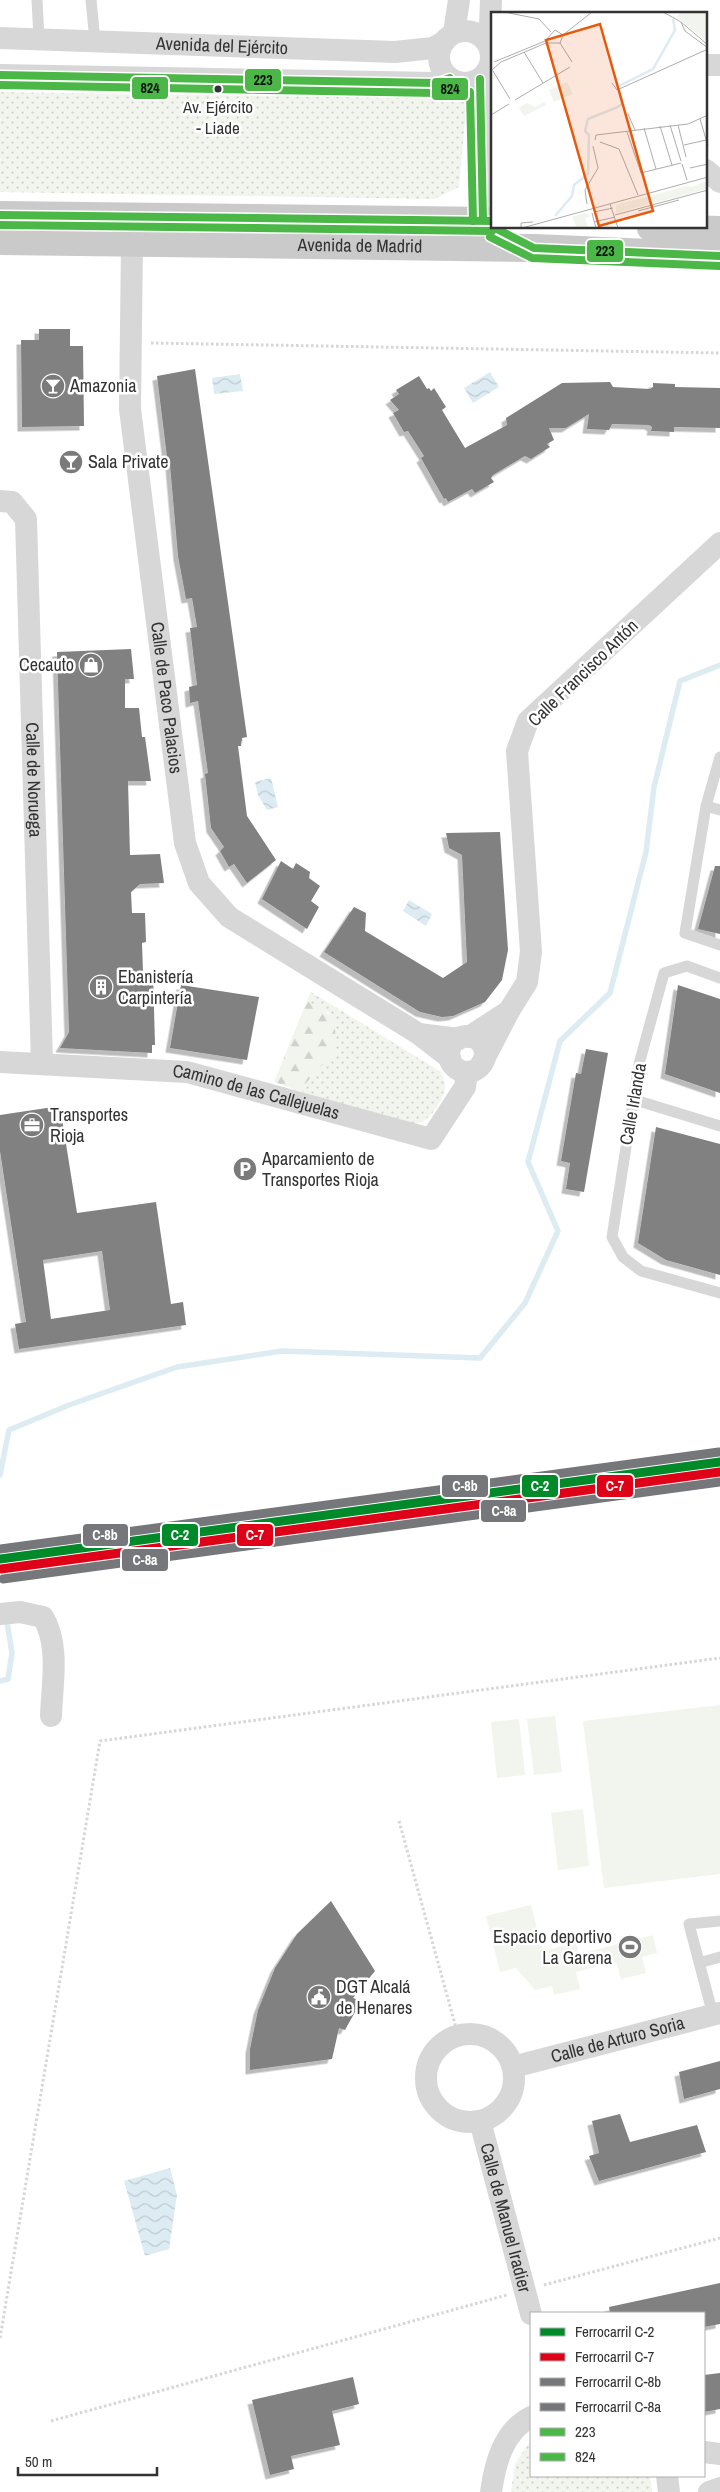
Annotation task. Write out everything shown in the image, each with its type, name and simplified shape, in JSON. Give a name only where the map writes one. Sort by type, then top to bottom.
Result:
[{"type":"main road","name":"Avenida de Madrid","points":[[0,215],[491,224]]},
{"type":"main road","name":"Avenida de Madrid","points":[[656,229],[718,242]]},
{"type":"main road","name":"Avenida de Madrid","points":[[0,241],[534,248],[718,242]]},
{"type":"street","points":[[459,0],[449,37],[439,51],[439,61],[443,71],[450,78],[465,83],[488,60]]},
{"type":"street","points":[[491,0],[488,60],[488,169],[491,224]]},
{"type":"street","points":[[449,37],[471,31],[488,60]]},
{"type":"street","name":"Avenida del Ejército","points":[[0,38],[395,52],[433,48],[449,37]]},
{"type":"street","name":"Avenida del Ejército","points":[[0,74],[436,83],[450,78]]},
{"type":"street","points":[[708,172],[720,182]]},
{"type":"street","points":[[500,229],[534,248]]},
{"type":"street","name":"Calle de Paco Palacios","points":[[132,244],[130,409],[185,843],[198,883],[229,918],[419,1034],[459,1045]]},
{"type":"street","name":"Calle de Noruega","points":[[6,502],[26,520],[42,1063]]},
{"type":"street","name":"Calle Francisco Antón","points":[[475,1068],[527,982],[531,952],[517,752],[528,721],[720,543]]},
{"type":"street","points":[[459,1045],[509,1011]]},
{"type":"street","points":[[475,1039],[483,1047],[484,1058],[475,1068],[458,1070],[459,1045],[475,1039]]},
{"type":"street","name":"Camino de las Callejuelas","points":[[0,1062],[187,1072],[431,1139],[465,1087],[475,1068]]},
{"type":"street","points":[[0,1614],[20,1612],[43,1616],[50,1628],[53,1651],[51,1716]]},
{"type":"street","name":"Calle de Arturo Soria","points":[[513,2067],[716,2014]]},
{"type":"street","points":[[458,2035],[486,2036],[508,2054],[513,2067],[515,2081],[511,2095],[504,2107],[493,2116],[480,2121],[465,2122],[451,2117],[438,2108],[430,2096],[426,2081],[427,2066],[434,2052],[444,2042],[458,2035]]},
{"type":"street","name":"Calle de Manuel Iradier","points":[[480,2121],[530,2312]]},
{"type":"street","points":[[491,2492],[495,2465],[508,2438],[530,2418]]},
{"type":"street","points":[[705,2452],[720,2454]]},
{"type":"street","points":[[667,2477],[669,2492]]},
{"type":"street","points":[[709,2492],[720,2488]]},
{"type":"lane","points":[[37,0],[39,38]]},
{"type":"lane","points":[[91,0],[95,41]]},
{"type":"lane","points":[[720,757],[706,806],[685,933],[720,945]]},
{"type":"lane","points":[[706,806],[720,810]]},
{"type":"lane","name":"Calle Irlanda","points":[[720,978],[687,966],[664,973],[639,1064],[632,1099],[612,1238],[623,1257],[641,1271],[720,1294]]},
{"type":"lane","points":[[632,1099],[720,1126]]},
{"type":"lane","points":[[716,2014],[699,1963],[689,1924],[720,1920]]},
{"type":"lane","points":[[699,1963],[720,1957]]},
{"type":"path","points":[[131,342],[720,353]]},
{"type":"path","points":[[0,2338],[100,1741],[720,1658]]},
{"type":"path","points":[[399,1821],[458,2035]]},
{"type":"path","points":[[52,2421],[720,2238]]},
{"type":"green space","points":[[0,92],[467,99],[459,187],[434,199],[0,192]]},
{"type":"green space","points":[[311,992],[441,1072],[445,1084],[444,1093],[428,1118],[419,1123],[407,1123],[299,1091],[336,1050],[329,1013],[307,1001]]},
{"type":"green space","points":[[307,1001],[324,1010],[332,1019],[336,1050],[299,1091],[274,1082]]},
{"type":"green space","points":[[720,1705],[720,1874],[604,1888],[583,1721]]},
{"type":"green space","points":[[555,1716],[562,1772],[534,1775],[527,1719]]},
{"type":"green space","points":[[519,1719],[525,1775],[497,1778],[491,1722]]},
{"type":"green space","points":[[583,1809],[589,1866],[558,1870],[551,1813]]},
{"type":"green space","name":"Espacio deportivo La Garena","points":[[531,1905],[543,1951],[576,1943],[579,1954],[653,1935],[657,1953],[642,1957],[646,1973],[621,1979],[616,1962],[576,1972],[580,1989],[554,1995],[552,1986],[535,1990],[516,1968],[500,1972],[486,1916]]},
{"type":"green space","points":[[530,2442],[530,2477],[650,2477],[652,2492],[511,2492],[515,2464]]},
{"type":"water","points":[[490,372],[499,387],[473,403],[464,388]]},
{"type":"water","points":[[240,374],[243,391],[214,394],[212,378]]},
{"type":"water","points":[[271,778],[278,807],[267,810],[258,795],[255,782]]},
{"type":"water","points":[[409,900],[432,914],[426,926],[403,911]]},
{"type":"water","points":[[170,2168],[177,2195],[169,2249],[145,2256],[124,2181]]},
{"type":"building","name":"Amazonia","points":[[39,329],[70,329],[70,346],[83,346],[84,426],[22,427],[21,340],[39,340]]},
{"type":"building","points":[[195,369],[247,737],[242,738],[241,746],[238,746],[247,816],[276,860],[247,883],[234,864],[229,867],[220,851],[224,847],[211,828],[205,774],[208,773],[198,701],[190,703],[189,687],[197,685],[190,628],[197,627],[192,598],[186,599],[178,556],[170,465],[168,465],[157,376]]},
{"type":"building","points":[[419,376],[427,389],[429,388],[431,391],[434,388],[446,407],[442,410],[465,448],[507,425],[506,418],[562,383],[610,382],[613,387],[650,389],[653,387],[653,383],[675,384],[675,387],[720,388],[720,428],[674,427],[674,432],[651,431],[652,427],[649,425],[612,424],[609,430],[587,429],[589,414],[566,428],[549,428],[554,440],[547,444],[550,447],[531,459],[525,456],[493,475],[491,478],[494,482],[475,493],[472,489],[448,502],[446,498],[444,499],[421,458],[424,456],[408,431],[404,432],[393,413],[399,410],[390,400],[399,394],[396,390]]},
{"type":"building","points":[[131,649],[134,679],[125,679],[125,708],[139,708],[142,737],[145,737],[151,781],[128,781],[130,855],[160,854],[164,883],[140,884],[131,892],[132,913],[145,913],[146,942],[142,943],[143,972],[153,972],[155,1045],[152,1045],[152,1053],[60,1048],[69,1032],[57,652]]},
{"type":"building","points":[[500,832],[508,950],[502,980],[485,1002],[453,1016],[442,1017],[420,1012],[324,952],[354,907],[366,913],[365,931],[443,978],[467,962],[462,855],[449,848],[446,833]]},
{"type":"building","points":[[281,861],[293,869],[296,863],[310,872],[309,878],[320,886],[311,901],[319,907],[307,929],[262,899]]},
{"type":"building","points":[[715,866],[720,866],[720,934],[698,929]]},
{"type":"building","points":[[181,985],[259,997],[247,1060],[170,1048]]},
{"type":"building","points":[[678,985],[720,999],[720,1093],[665,1074]]},
{"type":"building","points":[[586,1049],[608,1053],[584,1192],[566,1189],[570,1163],[561,1161],[576,1073],[581,1074]]},
{"type":"building","points":[[60,1106],[77,1213],[156,1202],[171,1304],[183,1302],[186,1325],[19,1349],[15,1324],[26,1322],[0,1151],[0,1115]],"holes":[[[102,1251],[110,1310],[51,1319],[43,1260]]]},
{"type":"building","points":[[656,1127],[720,1144],[720,1275],[666,1260],[638,1243]]},
{"type":"building","points":[[331,1901],[375,1971],[353,1998],[359,2000],[355,2012],[345,2030],[339,2028],[332,2059],[250,2070],[250,2049],[258,2010],[275,1968],[297,1934]]},
{"type":"building","points":[[720,2061],[720,2089],[684,2099],[679,2072]]},
{"type":"building","points":[[620,2114],[630,2142],[697,2125],[706,2152],[599,2181],[589,2156],[599,2153],[592,2121]]},
{"type":"building","points":[[720,2283],[720,2324],[705,2327],[705,2312],[610,2312],[609,2307]]},
{"type":"building","points":[[720,2373],[720,2409],[705,2412],[705,2375]]},
{"type":"building","points":[[353,2377],[359,2404],[332,2411],[340,2445],[291,2456],[294,2469],[270,2475],[252,2400]]},
{"type":"waterway","points":[[0,1475],[9,1430],[69,1405],[177,1367],[282,1351],[480,1358],[525,1303],[558,1231],[528,1162],[560,1041],[610,993],[646,852],[654,787],[680,681],[720,665]]},
{"type":"waterway","points":[[0,1681],[8,1679],[12,1653],[7,1622]]},
{"type":"rail line","name":"C-8b","points":[[0,1549],[719,1452]]},
{"type":"rail line","name":"C-2","points":[[0,1559],[720,1462]]},
{"type":"rail line","name":"C-7","points":[[1,1569],[720,1472]]},
{"type":"rail line","name":"C-8a","points":[[3,1579],[720,1482]]},
{"type":"transit line","name":"223","points":[[0,75],[436,83],[450,78]]},
{"type":"transit line","name":"223","points":[[480,79],[483,221]]},
{"type":"transit line","name":"824","points":[[0,85],[436,93],[450,89],[464,93],[470,92],[473,221]]},
{"type":"transit line","name":"223","points":[[0,215],[491,221]]},
{"type":"transit line","name":"824","points":[[0,225],[492,231]]},
{"type":"transit line","name":"223","points":[[497,229],[534,248],[720,256]]},
{"type":"transit line","name":"824","points":[[490,237],[532,258],[720,266]]},
{"type":"place","name":"Av. Ejército - Liade","points":[[218,89]]},
{"type":"place","name":"Amazonia","points":[[53,386]]},
{"type":"place","name":"Sala Private","points":[[71,462]]},
{"type":"place","name":"Cecauto","points":[[91,665]]},
{"type":"place","name":"Ebanistería Carpintería","points":[[101,987]]},
{"type":"place","name":"Transportes Rioja","points":[[32,1125]]},
{"type":"place","name":"Aparcamiento de Transportes Rioja","points":[[245,1169]]},
{"type":"place","name":"Espacio deportivo La Garena","points":[[630,1947]]},
{"type":"place","name":"DGT Alcalá de Henares","points":[[319,1997]]}]
